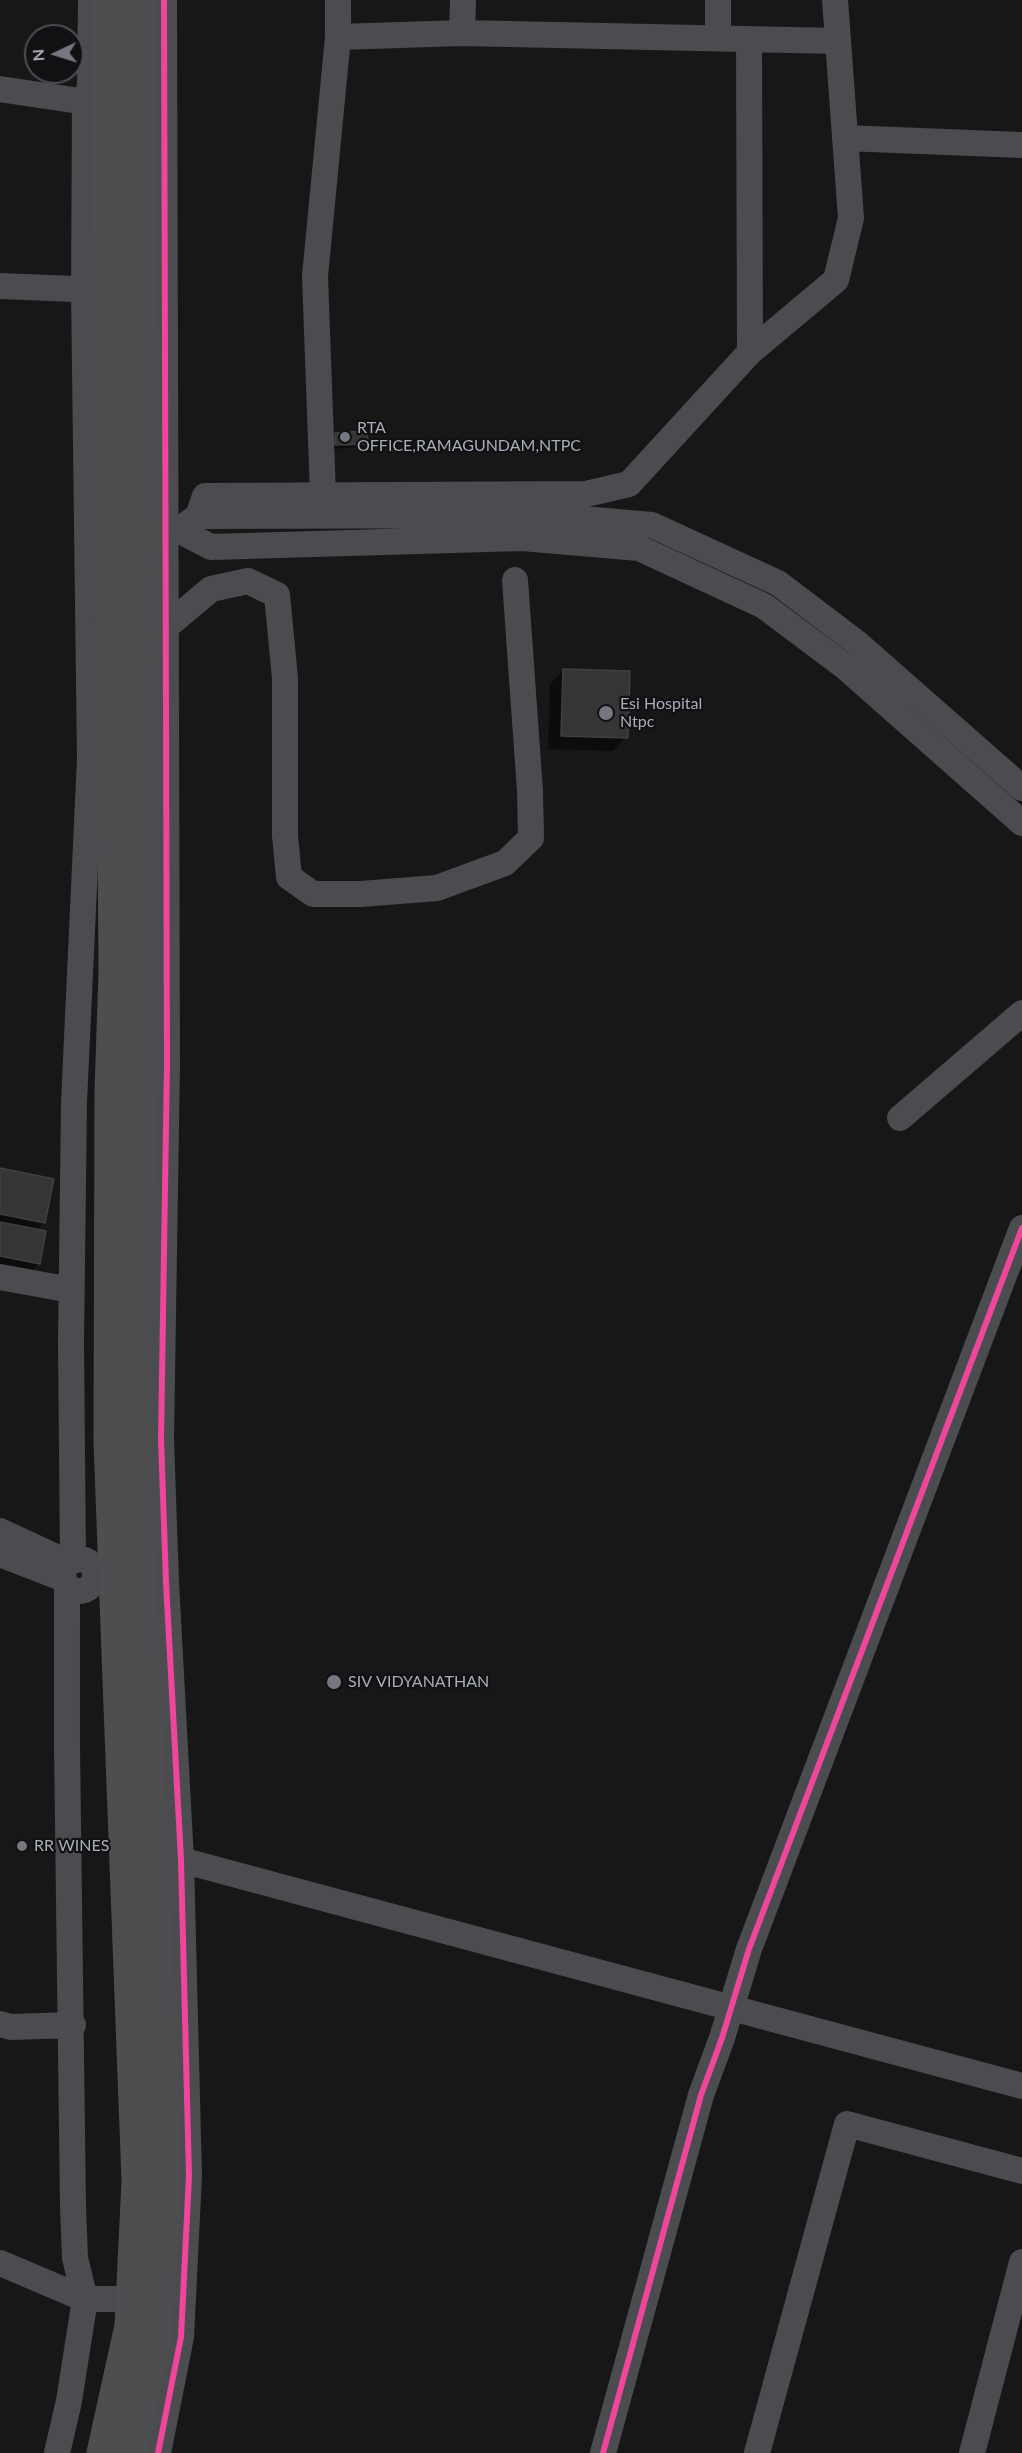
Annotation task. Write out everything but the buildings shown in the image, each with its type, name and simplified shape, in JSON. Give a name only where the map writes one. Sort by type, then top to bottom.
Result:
[{"type":"highway","points":[[103,2453],[131,2326],[138,2181],[129,1582],[134,1453],[137,1232],[154,1069],[147,530],[152,93],[111,0]]},
{"type":"highway","points":[[111,0],[97,104],[97,290],[147,530],[101,618],[115,972],[111,1091],[137,1232]]},
{"type":"highway","points":[[129,1582],[161,2061],[164,2192],[155,2339],[130,2453]]},
{"type":"street","points":[[152,93],[164,0]]},
{"type":"street","points":[[323,495],[315,276],[338,38],[338,0]]},
{"type":"street","points":[[462,33],[463,0]]},
{"type":"street","points":[[718,0],[718,38]]},
{"type":"street","points":[[147,530],[206,496],[586,494],[629,484],[750,352],[836,280],[851,218],[834,0]]},
{"type":"street","points":[[338,38],[462,33],[838,41]]},
{"type":"street","points":[[749,39],[750,352]]},
{"type":"street","points":[[0,89],[97,104]]},
{"type":"street","points":[[845,138],[1022,145]]},
{"type":"street","points":[[0,286],[97,290]]},
{"type":"street","points":[[147,530],[535,515],[609,519],[652,525],[778,583],[857,643],[1022,788]]},
{"type":"street","points":[[147,530],[211,547],[522,538],[639,548],[764,606],[843,666],[1022,823]]},
{"type":"street","points":[[147,530],[167,626],[154,1069]]},
{"type":"street","points":[[211,547],[211,589]]},
{"type":"street","points":[[167,626],[211,589],[248,581],[277,595],[285,678],[285,836],[289,877],[313,894],[361,894],[437,888],[505,862],[531,838],[530,791],[515,580]]},
{"type":"street","points":[[57,2453],[69,2401],[85,2300],[75,2258],[67,1746],[68,1572],[74,1102],[90,759],[101,618]]},
{"type":"street","points":[[900,1118],[1022,1013]]},
{"type":"street","points":[[603,2453],[706,2082],[749,1949],[1022,1228]]},
{"type":"street","points":[[0,1277],[71,1290]]},
{"type":"street","points":[[0,1531],[68,1572],[76,1590],[129,1582],[181,1860],[189,2176],[181,2337],[158,2453]]},
{"type":"street","points":[[0,1554],[68,1572]]},
{"type":"street","points":[[181,1860],[1022,2086]]},
{"type":"street","points":[[0,2024],[11,2026],[73,2025]]},
{"type":"street","points":[[757,2453],[847,2124],[1022,2171]]},
{"type":"street","points":[[972,2453],[1022,2262]]},
{"type":"street","points":[[0,2263],[85,2300],[132,2299]]},
{"type":"cycle path","points":[[158,2453],[181,2337],[189,2176],[181,1860],[161,1439],[167,1064],[164,0]]},
{"type":"cycle path","points":[[603,2453],[701,2095],[722,2038],[749,1949],[1022,1228]]},
{"type":"place","name":"RTA OFFICE,RAMAGUNDAM,NTPC","points":[[345,437]]},
{"type":"place","name":"Esi Hospital Ntpc","points":[[606,713]]},
{"type":"place","name":"SIV VIDYANATHAN","points":[[334,1682]]},
{"type":"place","name":"RR WINES","points":[[22,1846]]}]
